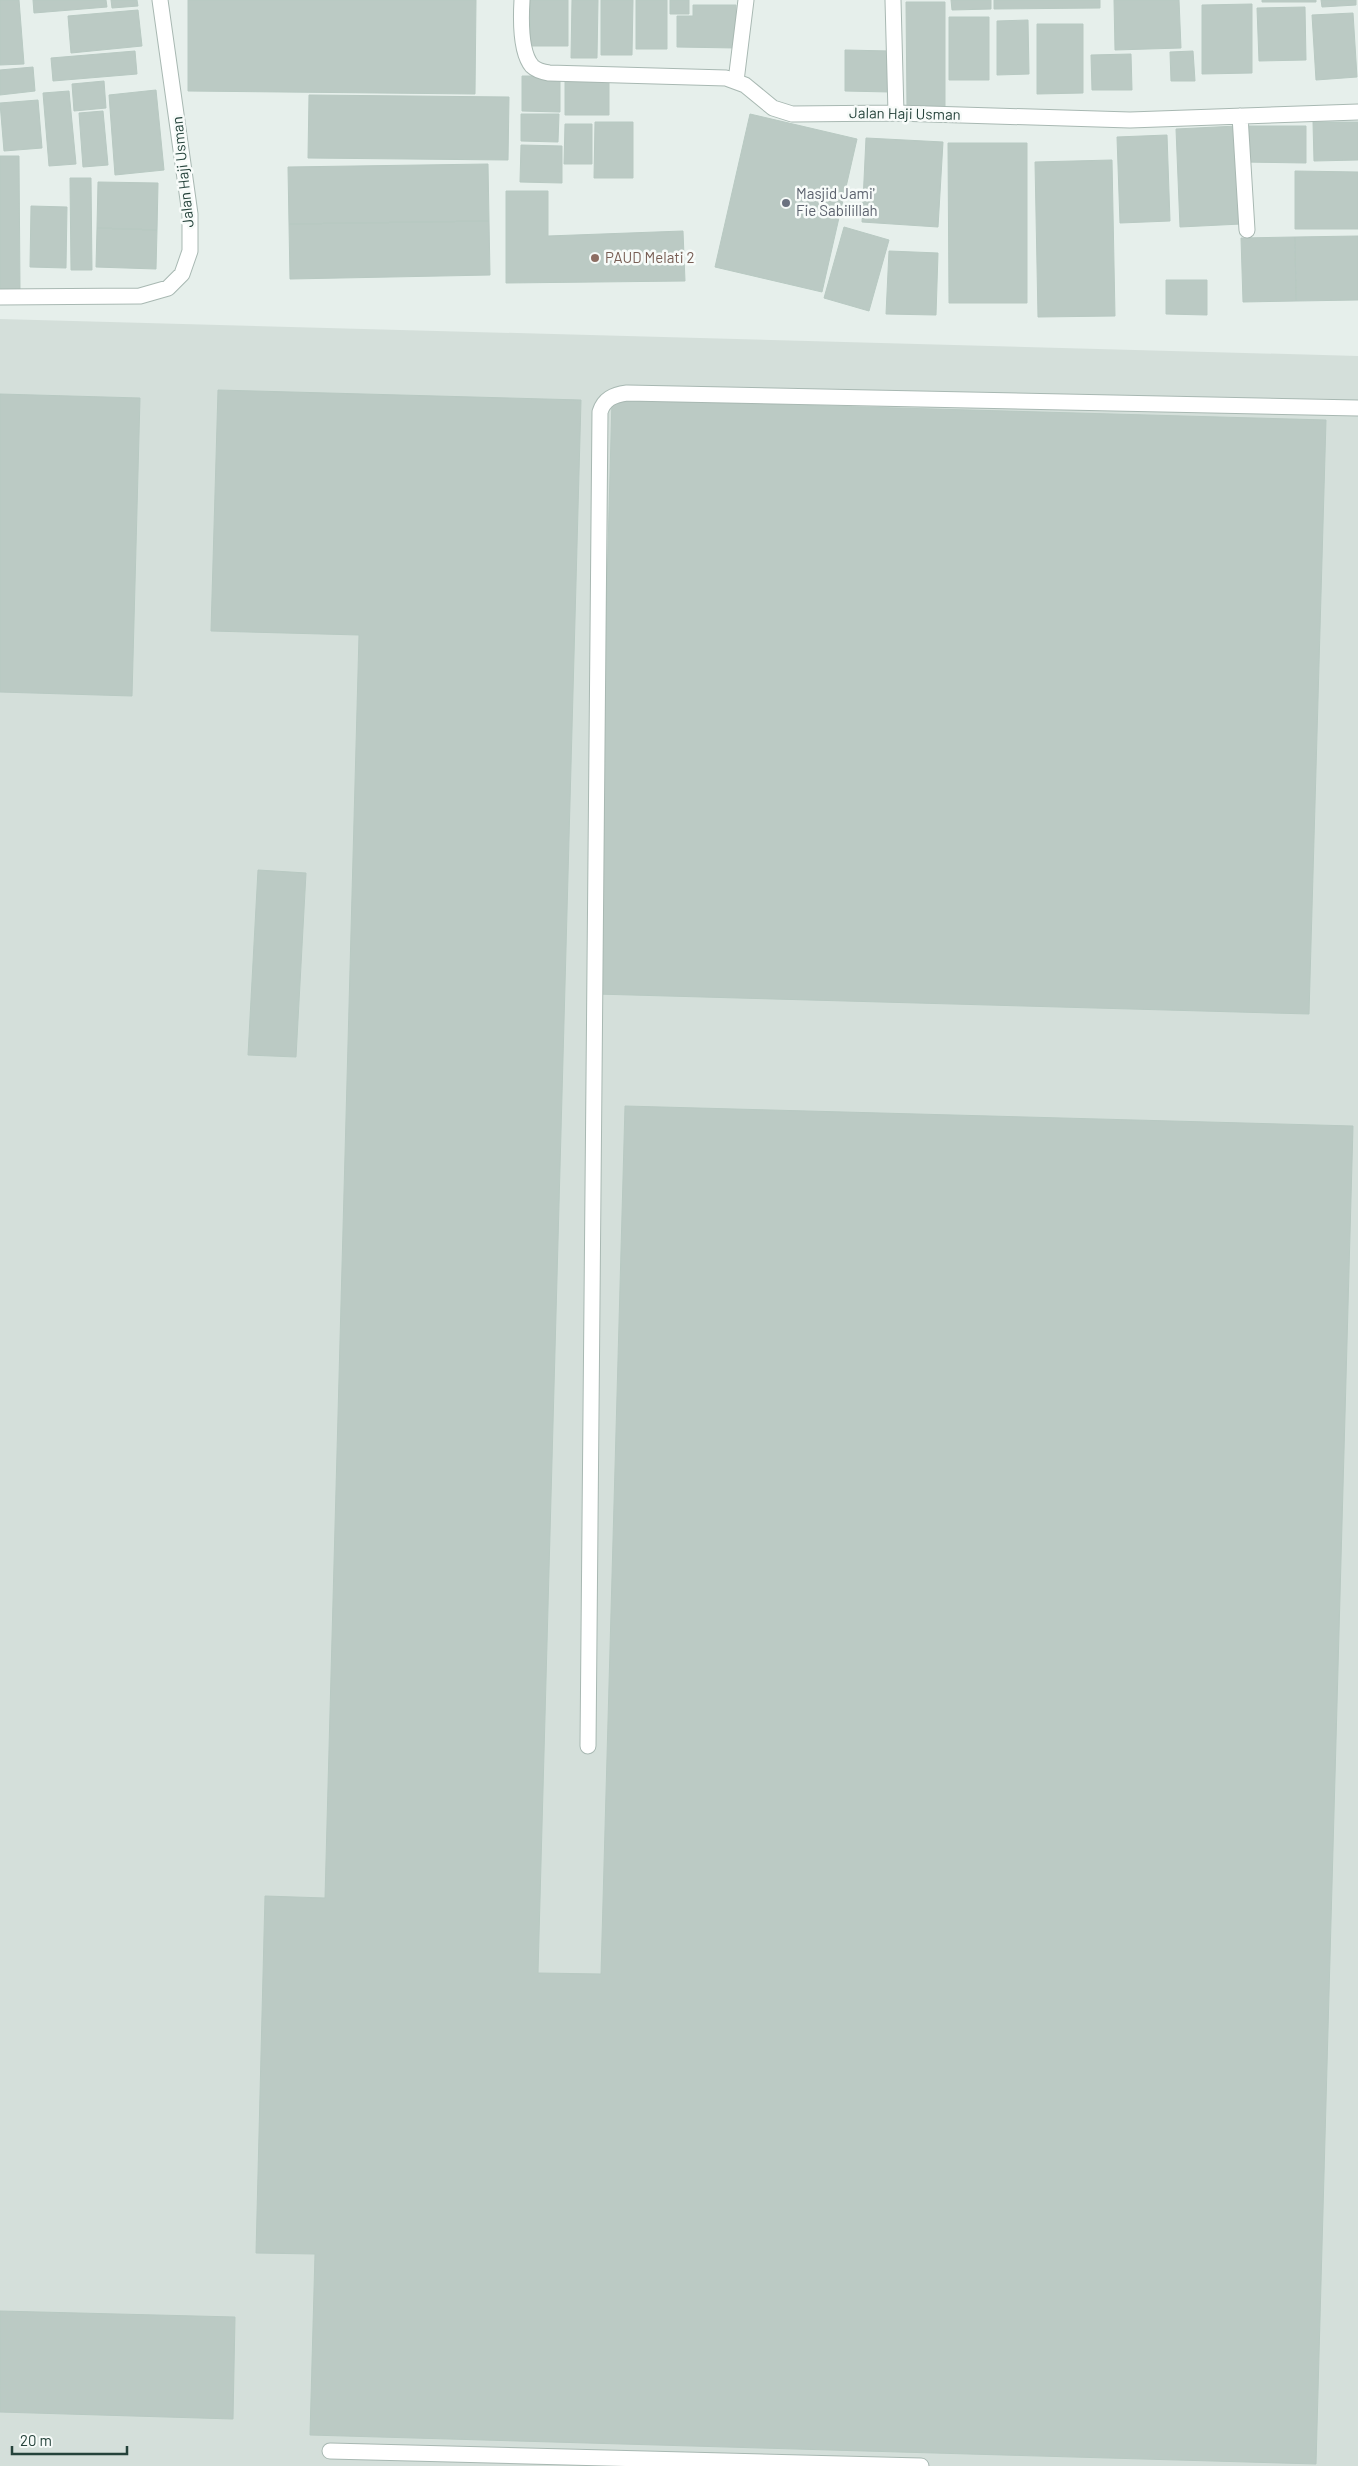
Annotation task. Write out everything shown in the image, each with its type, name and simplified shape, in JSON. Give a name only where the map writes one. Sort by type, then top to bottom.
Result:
[{"type":"street","name":"Jalan Haji Usman","points":[[0,297],[140,296],[168,288],[182,274],[190,251],[190,214],[160,0]]},
{"type":"street","name":"Jalan Haji Usman","points":[[522,0],[521,25],[526,58],[536,69],[550,74],[715,77],[736,81],[745,85],[773,108],[785,113],[896,113],[1130,120],[1358,112]]},
{"type":"street","points":[[736,81],[746,0]]},
{"type":"street","points":[[893,0],[896,113]]},
{"type":"street","points":[[1240,116],[1247,230]]},
{"type":"street","points":[[588,1746],[600,432],[602,405],[612,397],[627,393],[1358,408]]},
{"type":"street","points":[[330,2452],[921,2466]]},
{"type":"shaded area","points":[[0,319],[1358,356],[1358,2466],[0,2466]]},
{"type":"building","points":[[0,0],[19,0],[24,64],[0,65]]},
{"type":"building","points":[[33,0],[106,0],[107,7],[34,13]]},
{"type":"building","points":[[111,0],[137,0],[138,6],[112,8]]},
{"type":"building","points":[[188,0],[476,0],[475,94],[188,91]]},
{"type":"building","points":[[530,0],[568,0],[568,46],[530,46]]},
{"type":"building","points":[[572,0],[598,0],[597,58],[571,58]]},
{"type":"building","points":[[601,0],[633,0],[632,55],[601,55]]},
{"type":"building","points":[[636,0],[667,0],[667,49],[636,49]]},
{"type":"building","points":[[670,0],[689,0],[689,14],[670,14]]},
{"type":"building","points":[[951,0],[991,0],[991,9],[952,10]]},
{"type":"building","points":[[994,0],[1100,0],[1100,8],[994,9]]},
{"type":"building","points":[[1114,0],[1179,0],[1181,48],[1115,50]]},
{"type":"building","points":[[1262,0],[1316,0],[1316,2],[1262,2]]},
{"type":"building","points":[[1321,0],[1356,0],[1356,5],[1322,7]]},
{"type":"building","points":[[906,2],[945,2],[945,109],[907,109]]},
{"type":"building","points":[[1252,4],[1252,73],[1202,74],[1202,5]]},
{"type":"building","points":[[693,5],[736,5],[736,48],[677,47],[677,16],[693,16]]},
{"type":"building","points":[[1305,7],[1306,60],[1259,61],[1257,8]]},
{"type":"building","points":[[138,10],[142,46],[71,53],[68,16]]},
{"type":"building","points":[[1353,13],[1357,77],[1316,80],[1312,15]]},
{"type":"building","points":[[949,17],[989,17],[989,80],[949,80]]},
{"type":"building","points":[[1028,20],[1029,74],[997,75],[997,21]]},
{"type":"building","points":[[1037,24],[1083,24],[1083,93],[1037,94]]},
{"type":"building","points":[[845,50],[890,51],[890,92],[845,91]]},
{"type":"building","points":[[135,51],[137,74],[53,81],[51,58]]},
{"type":"building","points":[[1193,51],[1195,81],[1171,81],[1170,52]]},
{"type":"building","points":[[1131,54],[1132,90],[1092,90],[1091,55]]},
{"type":"building","points":[[33,67],[35,91],[0,95],[0,70]]},
{"type":"building","points":[[522,76],[560,76],[560,112],[522,111]]},
{"type":"building","points":[[565,79],[609,79],[609,115],[565,115]]},
{"type":"building","points":[[104,81],[106,108],[74,111],[72,84]]},
{"type":"building","points":[[156,90],[164,170],[115,175],[109,95]]},
{"type":"building","points":[[69,91],[76,164],[49,166],[43,93]]},
{"type":"building","points":[[309,95],[509,97],[508,160],[308,158]]},
{"type":"building","points":[[38,100],[42,148],[4,151],[0,103]]},
{"type":"building","points":[[103,111],[108,165],[83,167],[79,113]]},
{"type":"building","points":[[521,114],[559,114],[558,142],[521,141]]},
{"type":"building","name":"Masjid Jami' Fie Sabilillah","points":[[750,114],[857,139],[822,292],[715,267]]},
{"type":"building","points":[[595,122],[633,122],[633,178],[594,178]]},
{"type":"building","points":[[1313,122],[1358,122],[1358,160],[1314,161]]},
{"type":"building","points":[[565,124],[592,124],[592,164],[564,164]]},
{"type":"building","points":[[1237,126],[1241,224],[1180,227],[1176,129]]},
{"type":"building","points":[[1243,126],[1306,126],[1306,163],[1243,162]]},
{"type":"building","points":[[1167,135],[1170,221],[1120,223],[1117,137]]},
{"type":"building","points":[[866,138],[943,142],[938,227],[862,222]]},
{"type":"building","points":[[948,143],[1027,143],[1027,303],[949,303]]},
{"type":"building","points":[[521,145],[562,146],[562,183],[520,182]]},
{"type":"building","points":[[0,156],[19,156],[20,289],[0,290]]},
{"type":"building","points":[[1112,160],[1115,316],[1038,317],[1035,162]]},
{"type":"building","points":[[488,164],[489,221],[289,224],[288,167]]},
{"type":"building","points":[[1295,171],[1358,172],[1358,229],[1295,229]]},
{"type":"building","points":[[70,178],[91,178],[92,270],[71,270]]},
{"type":"building","points":[[98,182],[158,183],[157,230],[97,228]]},
{"type":"building","name":"PAUD Melati 2","points":[[506,191],[548,191],[548,236],[683,231],[685,281],[506,283]]},
{"type":"building","points":[[31,206],[67,207],[66,268],[30,267]]},
{"type":"building","points":[[489,221],[490,275],[290,279],[289,224]]},
{"type":"building","points":[[844,227],[889,240],[869,311],[824,298]]},
{"type":"building","points":[[97,228],[157,230],[156,269],[96,267]]},
{"type":"building","points":[[1358,236],[1358,300],[1296,301],[1295,237]]},
{"type":"building","points":[[1295,237],[1296,301],[1243,302],[1241,238]]},
{"type":"building","points":[[889,251],[938,253],[936,315],[886,314]]},
{"type":"building","points":[[1166,280],[1207,280],[1207,315],[1166,314]]},
{"type":"building","points":[[218,390],[581,400],[538,1973],[601,1974],[625,1106],[1353,1126],[1316,2464],[310,2435],[315,2254],[256,2253],[265,1896],[325,1898],[359,635],[211,631]]},
{"type":"building","points":[[0,394],[140,398],[132,696],[0,692]]},
{"type":"building","points":[[612,400],[1326,420],[1309,1014],[596,994]]},
{"type":"building","points":[[258,870],[306,873],[296,1057],[248,1055]]},
{"type":"building","points":[[0,2311],[235,2317],[233,2419],[0,2412]]},
{"type":"place","name":"Masjid Jami' Fie Sabilillah","points":[[786,203]]},
{"type":"place","name":"PAUD Melati 2","points":[[595,258]]}]
